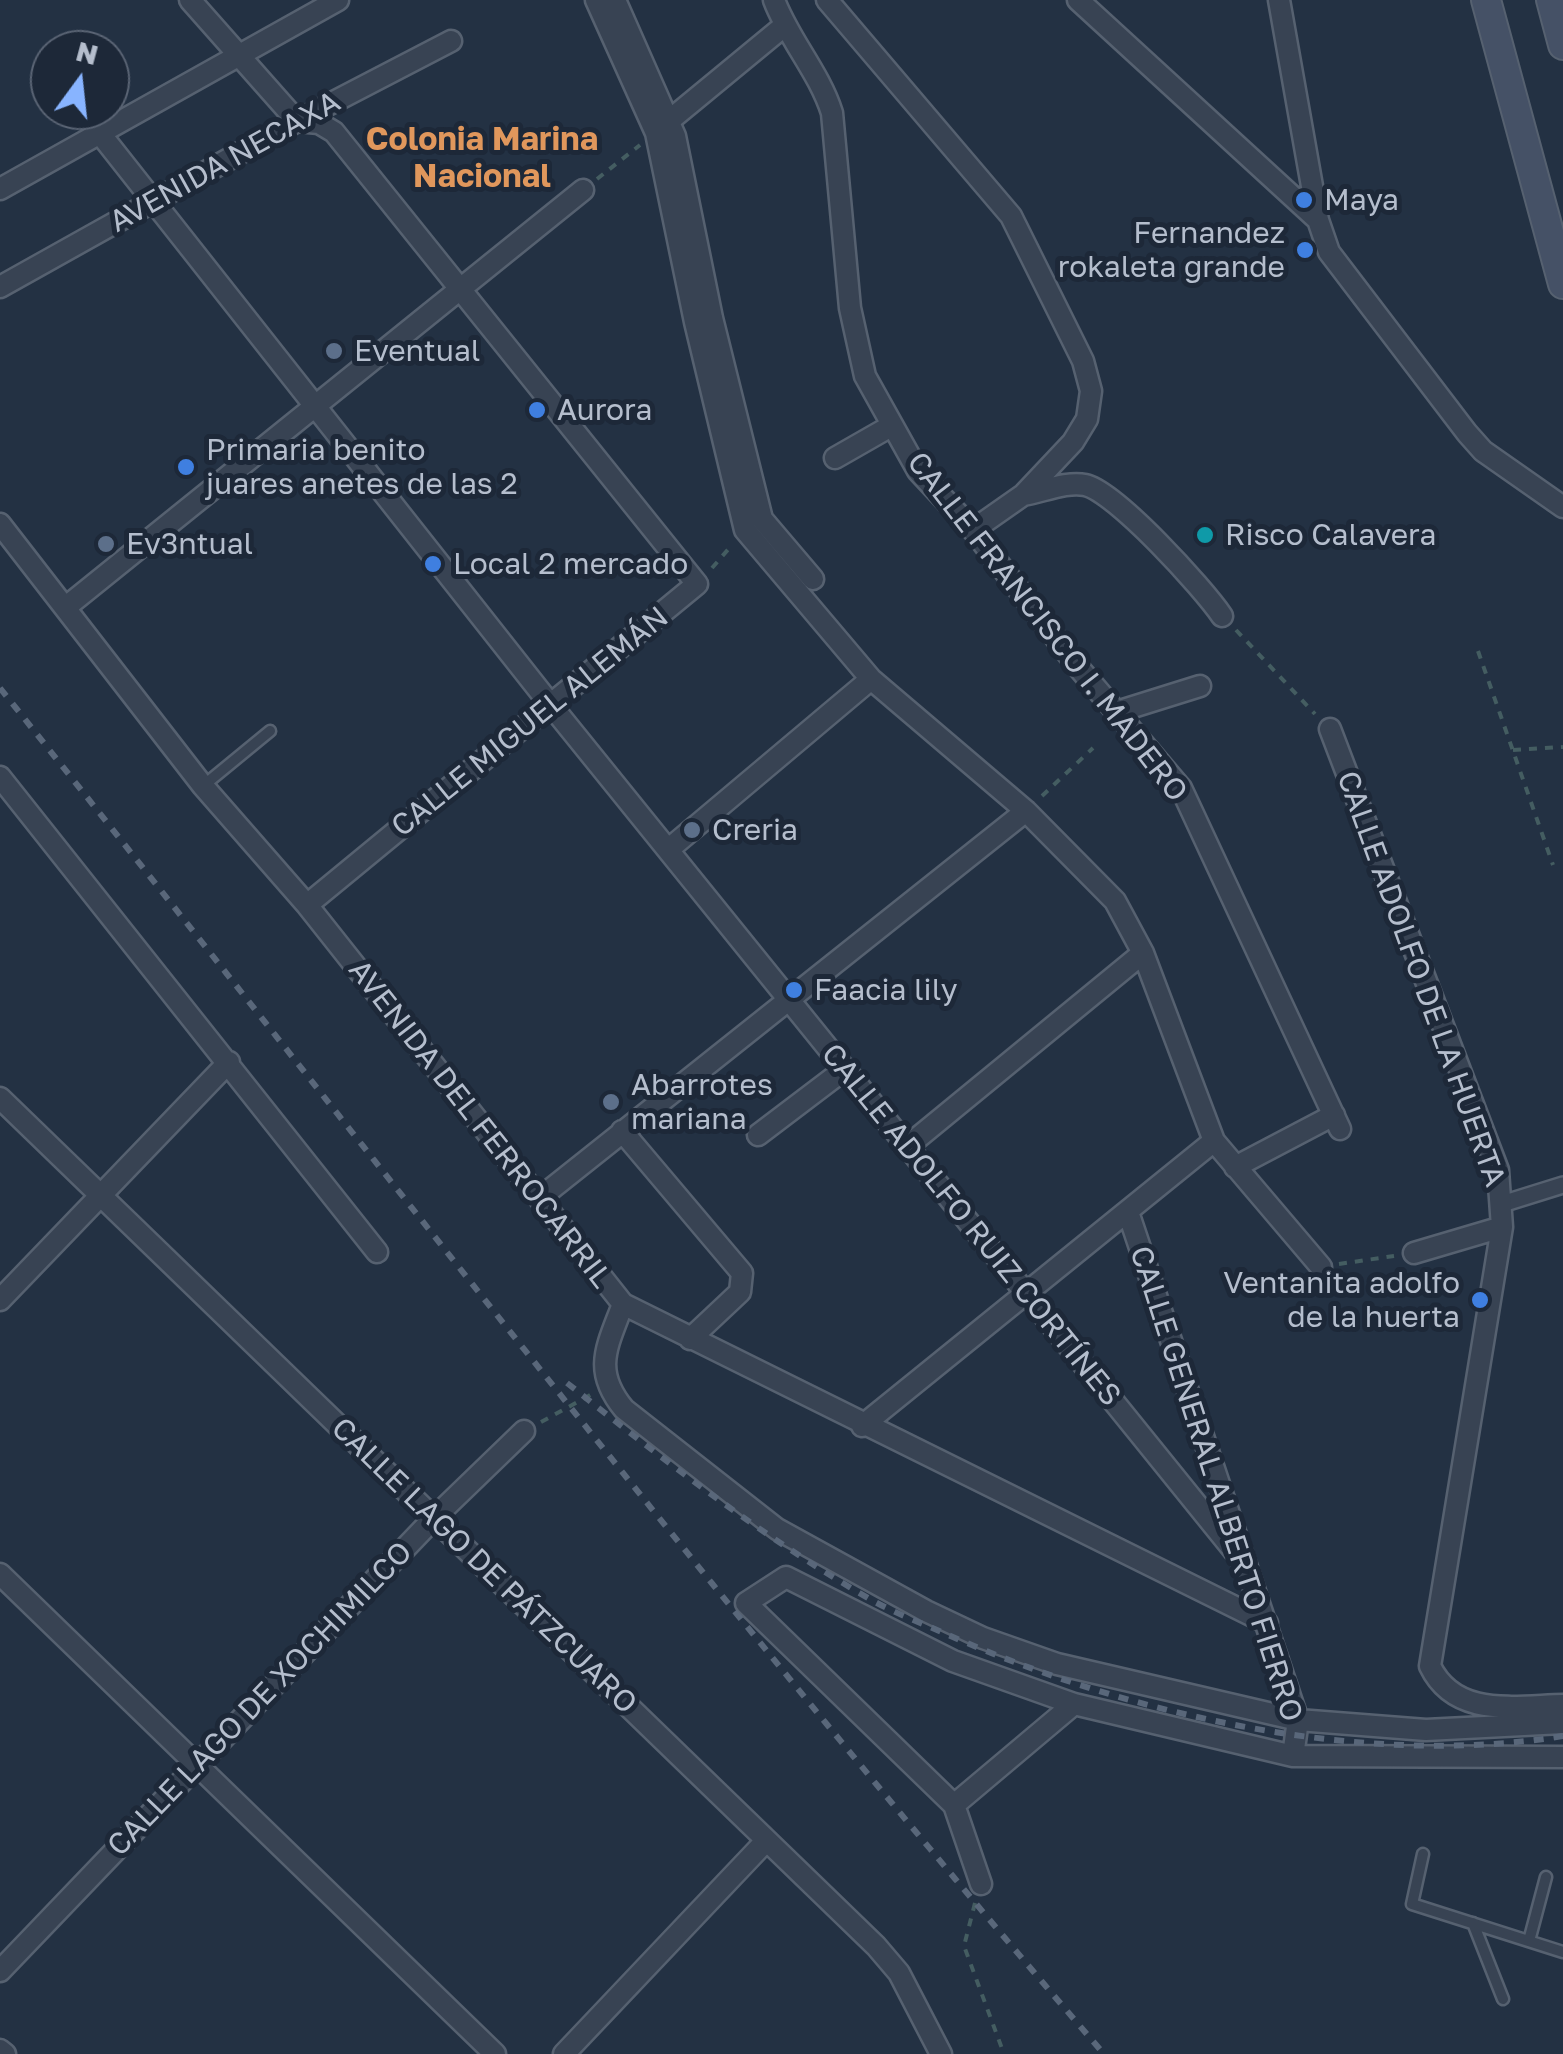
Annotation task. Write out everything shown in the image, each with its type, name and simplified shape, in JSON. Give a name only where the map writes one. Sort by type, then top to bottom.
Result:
[{"type":"main road","points":[[1486,0],[1563,284]]},
{"type":"main road","points":[[1551,0],[1562,39]]},
{"type":"street","points":[[190,0],[297,120],[319,123],[334,132],[697,584]]},
{"type":"street","points":[[0,189],[102,136],[236,54],[338,0]]},
{"type":"street","points":[[596,0],[663,126],[695,322],[745,530],[870,678],[1026,811],[1115,901],[1143,953],[1214,1141],[1321,1267]]},
{"type":"street","points":[[614,0],[663,126],[762,520],[813,579]]},
{"type":"street","name":"CALLE FRANCISCO I. MADERO","points":[[774,0],[784,26],[826,92],[832,112],[855,343],[864,376],[918,470],[973,530],[1078,667],[1120,711],[1181,788],[1337,1122],[1235,1166]]},
{"type":"street","points":[[827,0],[1011,216],[1064,315],[1091,391],[1086,419],[1073,442],[1023,496],[973,530]]},
{"type":"street","points":[[839,0],[926,102]]},
{"type":"street","points":[[1078,0],[1318,220]]},
{"type":"street","points":[[1279,0],[1318,220],[1328,252],[1467,433],[1493,459],[1563,506]]},
{"type":"street","points":[[663,126],[784,26]]},
{"type":"street","name":"AVENIDA NECAXA","points":[[0,287],[297,120],[451,41]]},
{"type":"street","name":"CALLE ADOLFO RUIZ CORTÍNES","points":[[102,136],[151,203],[550,704],[1244,1562]]},
{"type":"street","points":[[66,606],[583,190]]},
{"type":"street","points":[[835,458],[891,426]]},
{"type":"street","points":[[1023,496],[1071,484],[1098,489],[1205,592],[1222,616]]},
{"type":"street","name":"AVENIDA DEL FERROCARRIL","points":[[0,524],[204,786],[307,905],[622,1304],[1267,1624]]},
{"type":"street","name":"CALLE MIGUEL ALEMÁN","points":[[307,905],[697,584]]},
{"type":"street","points":[[669,849],[870,678]]},
{"type":"street","points":[[1120,711],[1200,686]]},
{"type":"street","name":"CALLE ADOLFO DE LA HUERTA","points":[[1330,729],[1498,1170],[1502,1204],[1502,1226],[1430,1666],[1450,1693],[1480,1706],[1563,1705]]},
{"type":"street","points":[[0,777],[377,1252]]},
{"type":"street","points":[[541,1197],[1026,811]]},
{"type":"street","points":[[909,1145],[1143,953]]},
{"type":"street","points":[[0,1300],[229,1062]]},
{"type":"street","points":[[758,1135],[845,1069]]},
{"type":"street","name":"CALLE LAGO DE PÁTZCUARO","points":[[0,1098],[435,1517],[899,1973],[941,2054]]},
{"type":"street","points":[[622,1131],[742,1273],[740,1292],[690,1340]]},
{"type":"street","points":[[862,1426],[1214,1141]]},
{"type":"street","points":[[1502,1204],[1563,1185]]},
{"type":"street","name":"CALLE GENERAL ALBERTO FIERRO","points":[[1128,1212],[1298,1720],[1293,1756]]},
{"type":"street","points":[[1414,1252],[1502,1226]]},
{"type":"street","points":[[622,1304],[604,1363],[607,1386],[624,1409],[777,1529],[982,1638],[1057,1664],[1298,1720],[1426,1730],[1563,1723]]},
{"type":"street","name":"CALLE LAGO DE XOCHIMILCO","points":[[0,1971],[435,1517],[524,1431]]},
{"type":"street","points":[[0,1574],[495,2054]]},
{"type":"street","points":[[981,1884],[954,1805],[746,1603],[786,1576],[953,1661],[1074,1704],[1293,1756],[1563,1757]]},
{"type":"street","points":[[954,1805],[1074,1704]]},
{"type":"street","points":[[564,2054],[766,1842]]},
{"type":"lane","points":[[204,786],[270,731]]},
{"type":"lane","points":[[1423,1854],[1412,1904],[1563,1952]]},
{"type":"lane","points":[[1529,1941],[1546,1877]]},
{"type":"lane","points":[[1473,1923],[1503,1999]]},
{"type":"path","points":[[583,190],[663,126]]},
{"type":"path","name":"CALLE MIGUEL ALEMÁN","points":[[697,584],[745,530]]},
{"type":"path","points":[[1222,616],[1330,729]]},
{"type":"path","points":[[1478,651],[1553,865]]},
{"type":"path","points":[[1513,750],[1563,747]]},
{"type":"path","points":[[1026,811],[1092,748]]},
{"type":"path","points":[[1321,1267],[1414,1252]]},
{"type":"path","points":[[524,1431],[607,1386]]},
{"type":"path","points":[[981,1884],[964,1946],[1004,2054]]},
{"type":"railway","points":[[0,688],[683,1548],[1104,2054]]},
{"type":"railway","points":[[567,1383],[714,1496],[828,1574],[896,1612],[1014,1662],[1167,1710],[1328,1739],[1408,1745],[1487,1744],[1563,1736]]},
{"type":"place","name":"Maya","points":[[1304,200]]},
{"type":"place","name":"Fernandez rokaleta grande","points":[[1305,250]]},
{"type":"place","name":"Eventual","points":[[334,351]]},
{"type":"place","name":"Aurora","points":[[537,410]]},
{"type":"place","name":"Primaria benito juares anetes de las 2","points":[[186,467]]},
{"type":"place","name":"Risco Calavera","points":[[1205,535]]},
{"type":"place","name":"Ev3ntual","points":[[106,544]]},
{"type":"place","name":"Local 2 mercado","points":[[433,564]]},
{"type":"place","name":"Creria","points":[[692,830]]},
{"type":"place","name":"Faacia lily","points":[[794,990]]},
{"type":"place","name":"Abarrotes mariana","points":[[611,1102]]},
{"type":"place","name":"Ventanita adolfo de la huerta","points":[[1480,1300]]},
{"type":"district","name":"Colonia Marina Nacional","points":[[482,158]]}]
